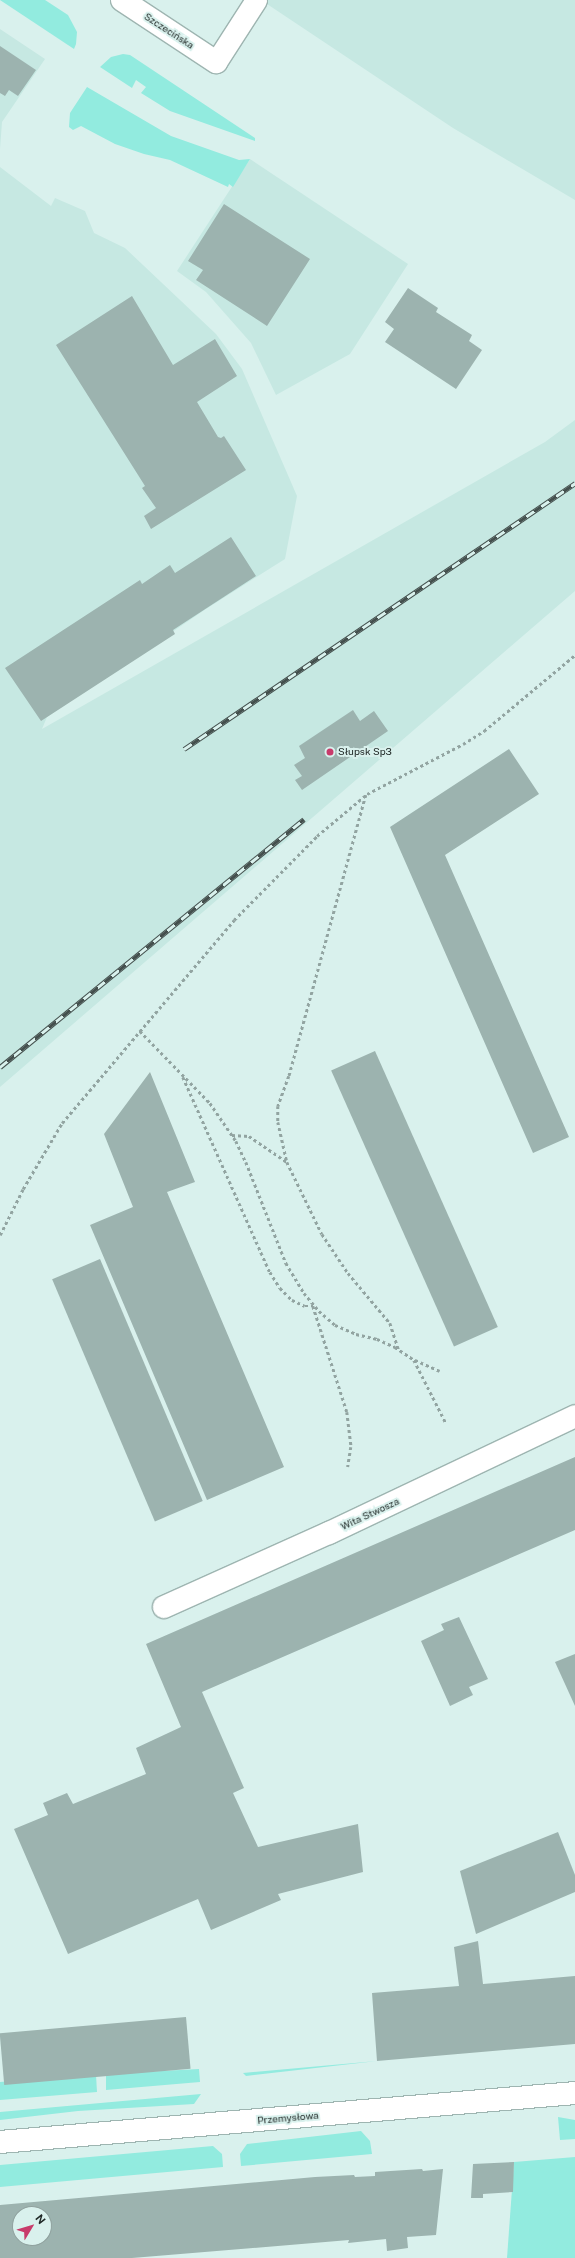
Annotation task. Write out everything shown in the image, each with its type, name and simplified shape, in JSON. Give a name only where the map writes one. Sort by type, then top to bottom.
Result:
[{"type":"street","name":"Szczecińska","points":[[122,0],[216,62]]},
{"type":"street","name":"Wita Stwosza","points":[[164,1607],[329,1533],[575,1416]]},
{"type":"street","name":"Przemysłowa","points":[[0,2142],[575,2093]]},
{"type":"lane","points":[[216,62],[256,0]]},
{"type":"path","points":[[0,1235],[23,1189],[62,1123],[234,920],[316,836],[367,794],[463,744],[508,711],[564,662],[575,655]]},
{"type":"path","points":[[367,794],[291,1068],[278,1106],[278,1122],[287,1162],[322,1234],[348,1273],[390,1323],[399,1350]]},
{"type":"path","points":[[140,1031],[210,1103],[232,1135],[246,1162],[286,1263],[313,1306],[347,1412],[351,1447],[348,1467]]},
{"type":"path","points":[[182,1074],[270,1272],[280,1288],[292,1300],[305,1306],[313,1306],[335,1325],[356,1334],[377,1339],[399,1350],[414,1360],[440,1371]]},
{"type":"path","points":[[232,1135],[249,1136],[287,1162]]},
{"type":"path","points":[[414,1360],[446,1423]]},
{"type":"shaded area","points":[[0,0],[45,0],[68,15],[77,32],[74,49]]},
{"type":"shaded area","points":[[261,0],[575,0],[575,200],[453,128]]},
{"type":"shaded area","points":[[0,29],[45,59],[2,122],[0,149]]},
{"type":"shaded area","points":[[123,54],[130,55],[255,138],[255,141],[170,111],[141,93],[146,87],[136,80],[132,88],[100,67],[111,57]]},
{"type":"shaded area","points":[[87,87],[171,136],[239,160],[250,159],[233,187],[229,184],[228,187],[170,160],[144,154],[115,144],[81,126],[73,130],[69,127],[70,113]]},
{"type":"shaded area","points":[[250,159],[408,264],[350,354],[276,395],[251,343],[206,292],[177,271]]},
{"type":"shaded area","points":[[0,167],[51,206],[55,198],[85,211],[94,233],[125,248],[216,334],[242,369],[297,496],[285,559],[206,609],[47,717],[42,729],[545,442],[575,420],[575,591],[0,1087]]},
{"type":"shaded area","points":[[377,2061],[246,2076],[243,2073]]},
{"type":"shaded area","points":[[199,2069],[200,2082],[106,2090],[106,2074]]},
{"type":"shaded area","points":[[96,2075],[97,2092],[0,2100],[0,2082]]},
{"type":"shaded area","points":[[201,2094],[194,2104],[78,2111],[0,2120],[0,2112]]},
{"type":"shaded area","points":[[558,2117],[575,2120],[575,2139],[560,2140]]},
{"type":"shaded area","points":[[361,2131],[370,2141],[372,2154],[241,2166],[240,2154],[247,2144]]},
{"type":"shaded area","points":[[213,2146],[222,2154],[223,2167],[0,2187],[0,2165]]},
{"type":"shaded area","points":[[575,2157],[575,2258],[507,2258],[514,2162]]},
{"type":"building","points":[[0,46],[36,70],[18,96],[9,90],[5,96],[0,93]]},
{"type":"building","points":[[224,204],[310,259],[267,326],[196,280],[203,270],[188,261]]},
{"type":"building","points":[[408,288],[438,308],[436,312],[472,335],[469,341],[482,350],[456,389],[385,342],[394,329],[385,322]]},
{"type":"building","points":[[132,296],[173,365],[215,339],[237,376],[197,402],[218,437],[221,438],[224,436],[246,470],[151,529],[144,516],[156,508],[142,488],[145,486],[56,345]]},
{"type":"building","points":[[231,537],[256,576],[173,630],[175,634],[41,721],[5,668],[140,580],[142,584],[170,565],[175,573]]},
{"type":"building","name":"Słupsk Sp3","points":[[353,710],[360,721],[374,711],[388,731],[302,790],[295,780],[302,776],[294,765],[305,758],[299,746]]},
{"type":"building","points":[[509,749],[539,794],[445,855],[569,1137],[533,1153],[390,827]]},
{"type":"building","points":[[375,1051],[498,1327],[454,1346],[331,1071]]},
{"type":"building","points":[[150,1072],[195,1182],[167,1192],[284,1467],[207,1500],[90,1225],[133,1207],[104,1134]]},
{"type":"building","points":[[100,1259],[203,1501],[155,1521],[52,1279]]},
{"type":"building","points":[[575,1457],[575,1530],[202,1692],[244,1788],[233,1793],[258,1847],[358,1824],[363,1872],[278,1894],[281,1900],[211,1930],[198,1899],[68,1954],[14,1829],[48,1815],[43,1803],[67,1793],[73,1804],[146,1774],[136,1748],[181,1727],[146,1644]]},
{"type":"building","points":[[459,1617],[488,1679],[469,1687],[473,1695],[450,1706],[421,1641],[444,1630],[441,1624]]},
{"type":"building","points":[[575,1654],[575,1706],[555,1662]]},
{"type":"building","points":[[558,1832],[575,1875],[575,1892],[476,1934],[460,1871]]},
{"type":"building","points":[[478,1941],[483,1984],[575,1976],[575,2044],[377,2061],[372,1993],[459,1986],[454,1947]]},
{"type":"building","points":[[186,2017],[191,2069],[4,2085],[0,2033]]},
{"type":"building","points":[[514,2162],[513,2192],[483,2194],[483,2198],[471,2198],[473,2164]]},
{"type":"building","points":[[443,2169],[436,2235],[407,2237],[408,2248],[387,2251],[386,2239],[348,2243],[349,2240],[132,2258],[0,2258],[0,2205],[315,2177],[354,2175],[355,2177],[375,2176],[375,2172]]},
{"type":"railway","points":[[184,749],[575,483]]},
{"type":"railway","points":[[0,1067],[304,819]]},
{"type":"place","name":"Słupsk Sp3","points":[[330,752]]}]
